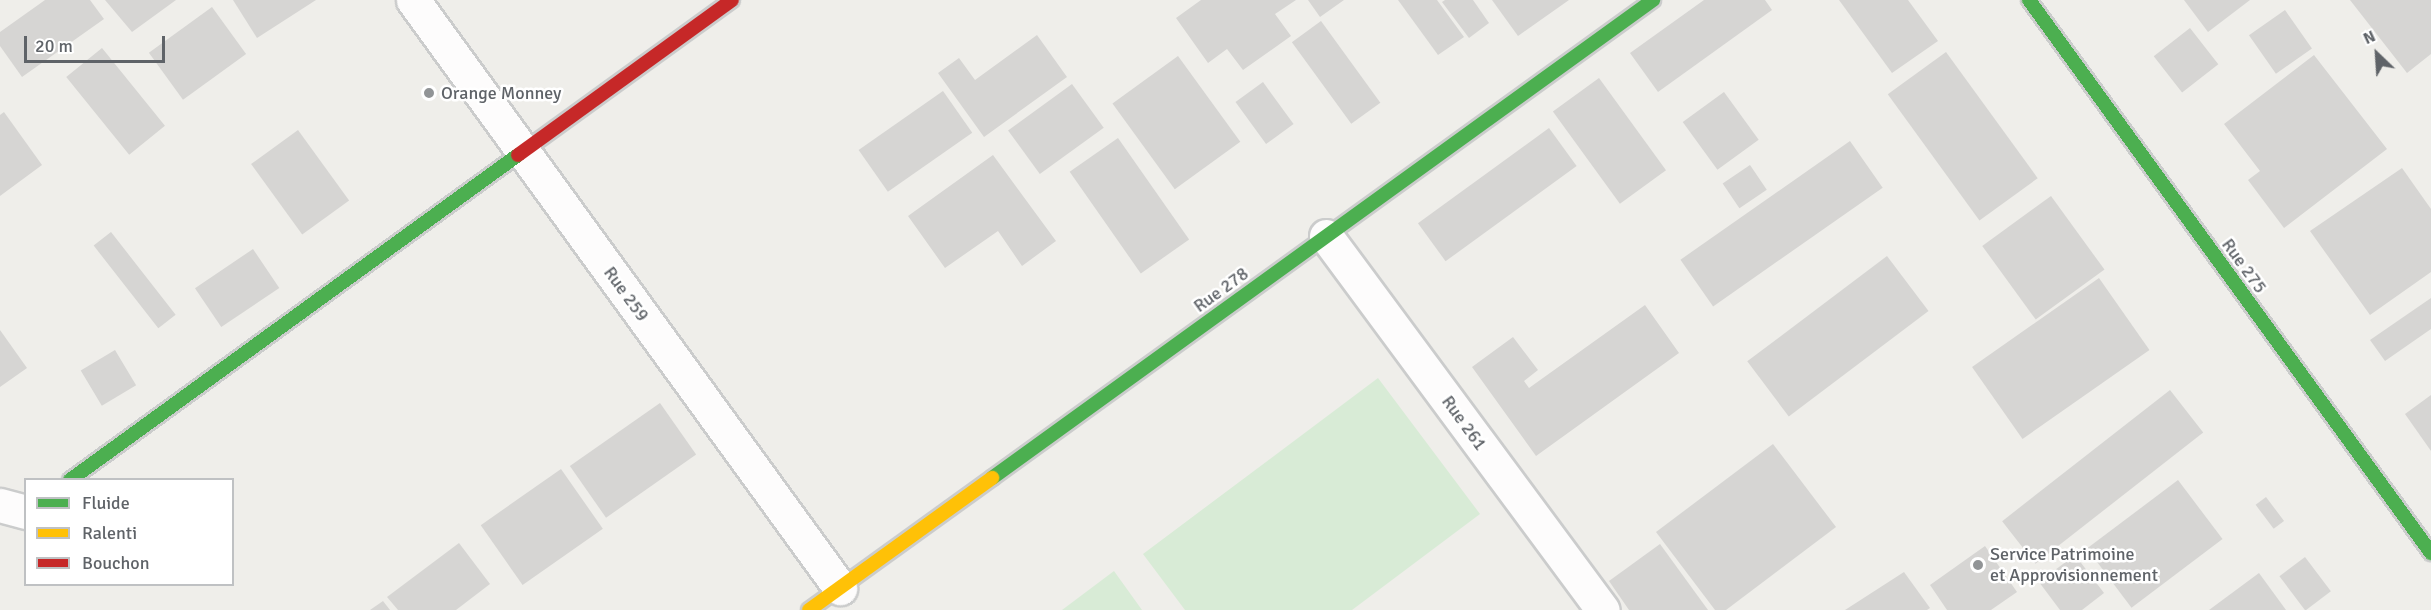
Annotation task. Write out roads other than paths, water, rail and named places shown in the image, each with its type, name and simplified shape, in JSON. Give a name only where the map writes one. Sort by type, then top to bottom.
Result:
[{"type":"street","name":"Rue 259","points":[[413,0],[840,588]]},
{"type":"street","points":[[73,478],[732,0]]},
{"type":"street","name":"Rue 278","points":[[809,610],[1653,0]]},
{"type":"street","name":"Rue 275","points":[[2029,0],[2431,554]]},
{"type":"street","name":"Rue 261","points":[[1326,236],[1602,610]]},
{"type":"street","points":[[0,505],[24,511]]},
{"type":"place","name":"Orange Monney","points":[[429,93]]},
{"type":"place","name":"Service Patrimoine et Approvisionnement","points":[[1978,565]]}]
